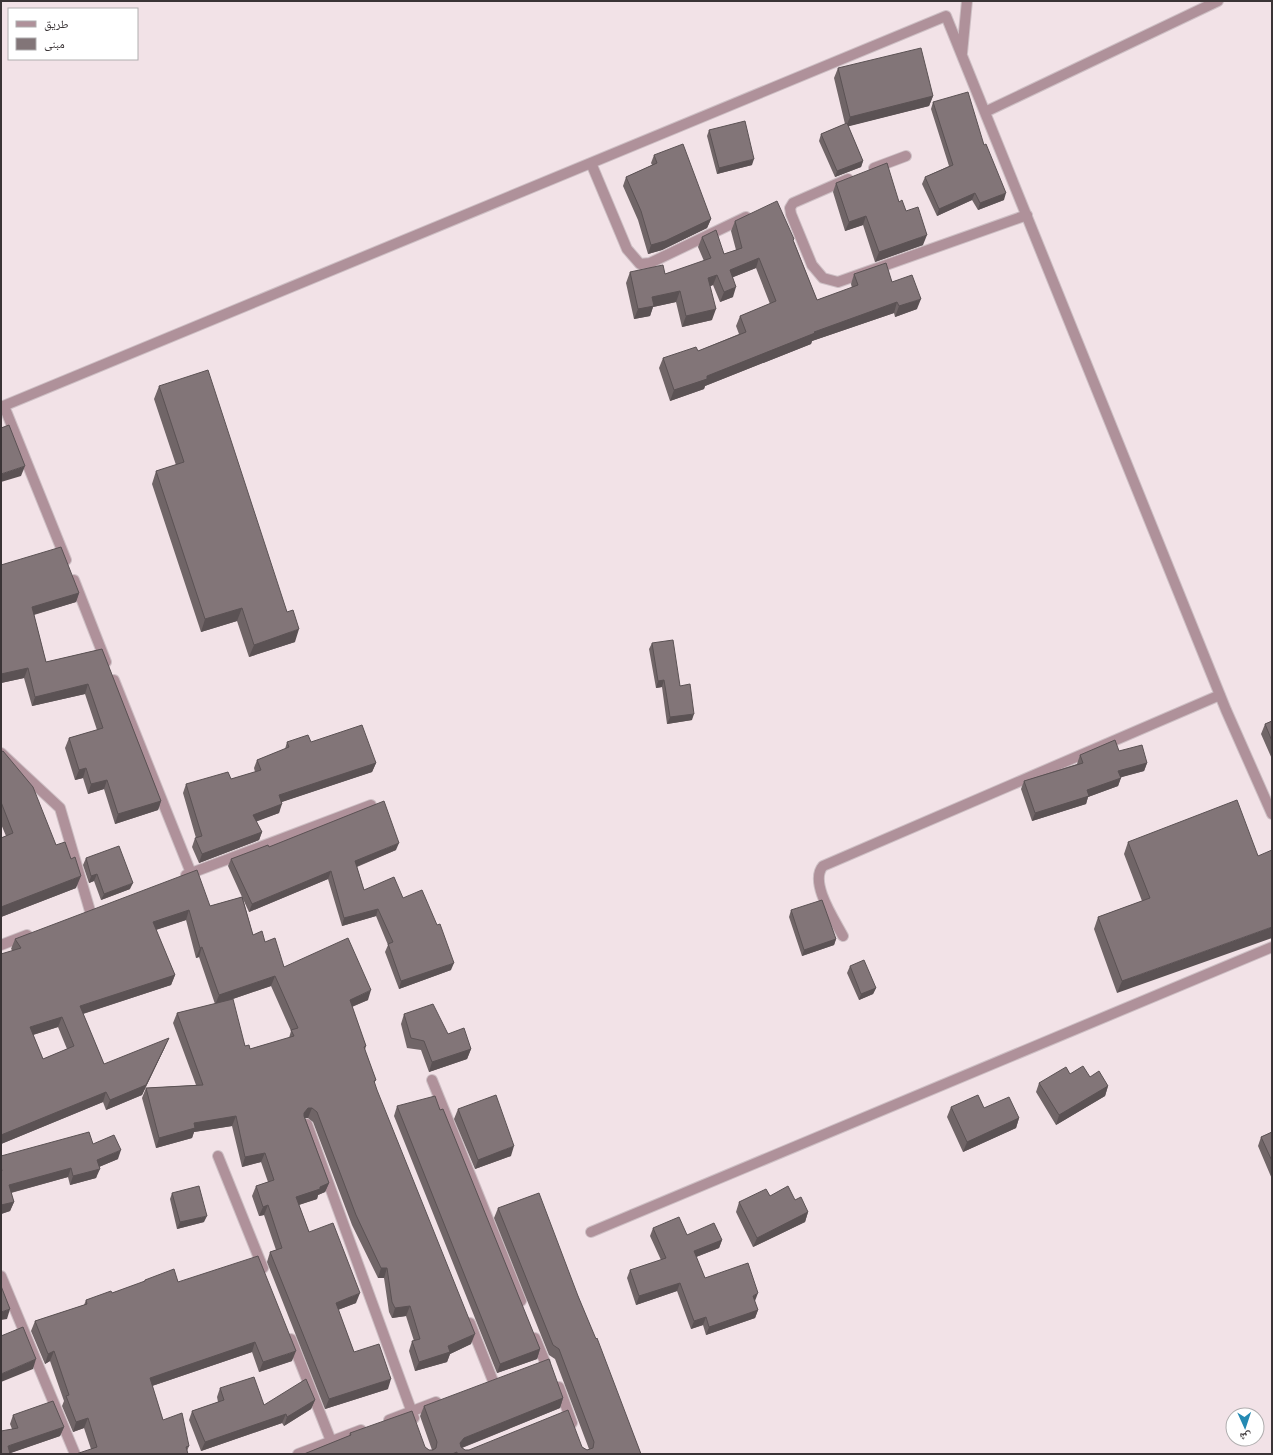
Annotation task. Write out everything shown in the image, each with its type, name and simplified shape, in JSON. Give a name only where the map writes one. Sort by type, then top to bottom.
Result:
[{"type":"street","points":[[962,55],[966,1]]},
{"type":"street","points":[[985,112],[1218,1]]},
{"type":"street","points":[[191,873],[2,406],[946,16],[1220,695],[1272,814]]},
{"type":"street","points":[[906,156],[816,192],[793,203],[790,208],[791,214],[812,264],[823,278],[838,282],[1027,215]]},
{"type":"street","points":[[591,163],[627,249],[640,264],[650,264],[746,217]]},
{"type":"street","points":[[843,936],[818,885],[818,871],[823,866],[1220,695]]},
{"type":"street","points":[[1,753],[60,808],[90,911]]},
{"type":"street","points":[[177,878],[371,805]]},
{"type":"street","points":[[1,945],[38,931]]},
{"type":"street","points":[[591,1232],[1272,947]]},
{"type":"street","points":[[432,1080],[524,1310]]},
{"type":"street","points":[[307,1124],[417,1426]]},
{"type":"street","points":[[218,1156],[268,1280]]},
{"type":"street","points":[[1,1276],[75,1454]]},
{"type":"street","points":[[466,1315],[493,1381]]},
{"type":"street","points":[[530,1325],[565,1414],[576,1433]]},
{"type":"street","points":[[288,1332],[332,1441]]},
{"type":"street","points":[[383,1422],[449,1397]]},
{"type":"street","points":[[298,1454],[368,1427]]},
{"type":"building","points":[[921,48],[933,96],[850,117],[838,68]]},
{"type":"building","points":[[968,92],[984,145],[986,144],[1006,193],[980,203],[975,193],[939,209],[925,177],[953,165],[933,102]]},
{"type":"building","points":[[745,121],[754,159],[719,168],[709,130]]},
{"type":"building","points":[[847,123],[863,161],[837,171],[821,134]]},
{"type":"building","points":[[683,144],[711,219],[665,241],[651,245],[641,211],[626,177],[657,163],[654,155]]},
{"type":"building","points":[[887,163],[899,202],[902,200],[906,211],[918,207],[927,235],[879,252],[866,216],[849,222],[836,183]]},
{"type":"building","points":[[777,201],[794,239],[793,240],[817,300],[858,285],[854,274],[886,263],[892,282],[912,275],[921,299],[899,306],[897,302],[814,332],[815,333],[707,376],[707,379],[674,390],[663,358],[696,347],[698,351],[746,332],[740,316],[776,301],[759,258],[730,270],[736,287],[724,292],[717,275],[708,278],[716,309],[686,316],[680,291],[652,297],[654,306],[638,309],[630,272],[663,265],[665,274],[711,258],[702,237],[716,230],[724,254],[742,248],[735,221]]},
{"type":"building","points":[[208,370],[287,612],[293,610],[299,629],[254,645],[242,608],[205,619],[156,471],[184,462],[159,386]]},
{"type":"building","points":[[9,425],[25,466],[1,474],[1,428]]},
{"type":"building","points":[[61,547],[79,593],[32,607],[46,662],[102,649],[161,801],[118,814],[107,780],[91,784],[86,768],[79,770],[69,738],[103,728],[88,684],[35,697],[28,668],[1,674],[1,565]]},
{"type":"building","points":[[673,640],[680,686],[690,684],[694,714],[670,717],[664,680],[658,681],[652,643]]},
{"type":"building","points":[[1272,721],[1272,741],[1265,724]]},
{"type":"building","points":[[362,725],[376,763],[279,795],[282,804],[253,815],[262,832],[202,854],[195,838],[202,836],[186,784],[228,772],[231,779],[261,770],[257,760],[289,747],[287,742],[308,735],[311,742]]},
{"type":"building","points":[[1115,740],[1119,751],[1142,745],[1147,763],[1118,771],[1121,778],[1087,790],[1089,796],[1035,813],[1024,781],[1083,763],[1080,755]]},
{"type":"building","points":[[3,751],[33,787],[56,845],[65,842],[71,859],[75,857],[81,876],[1,907],[1,838],[13,833],[1,802],[1,752]]},
{"type":"building","points":[[1237,800],[1258,856],[1272,850],[1272,927],[1122,981],[1098,917],[1150,898],[1128,842]]},
{"type":"building","points":[[384,801],[399,843],[355,861],[364,890],[394,877],[403,898],[422,890],[437,925],[440,924],[454,963],[401,981],[388,944],[393,942],[378,909],[344,918],[331,871],[252,904],[231,859],[268,845],[269,847]]},
{"type":"building","points":[[119,846],[133,883],[104,894],[97,874],[91,876],[86,858]]},
{"type":"building","points":[[197,870],[210,906],[242,897],[253,935],[262,931],[265,942],[275,938],[284,967],[348,938],[371,990],[350,1000],[366,1046],[364,1047],[376,1080],[374,1081],[475,1334],[448,1346],[450,1352],[419,1362],[412,1341],[420,1339],[410,1306],[395,1308],[392,1302],[387,1268],[381,1268],[356,1215],[317,1112],[312,1108],[308,1108],[304,1113],[304,1116],[329,1183],[320,1187],[320,1189],[296,1197],[309,1232],[333,1223],[360,1293],[336,1303],[354,1352],[379,1344],[391,1379],[329,1399],[270,1252],[282,1248],[268,1205],[263,1207],[256,1186],[274,1180],[265,1153],[245,1157],[236,1116],[194,1123],[195,1128],[159,1138],[146,1088],[203,1085],[177,1013],[233,999],[245,1046],[249,1045],[250,1049],[294,1036],[291,1030],[298,1028],[275,976],[219,995],[202,947],[200,948],[189,910],[153,922],[175,975],[80,1006],[104,1064],[169,1038],[146,1085],[110,1100],[106,1092],[1,1135],[1,954],[21,948],[15,939]],"holes":[[[62,1017],[74,1046],[43,1059],[30,1027]]]},
{"type":"building","points":[[822,900],[836,939],[804,950],[791,910]]},
{"type":"building","points":[[864,960],[876,988],[861,994],[850,966]]},
{"type":"building","points":[[433,1004],[448,1034],[464,1028],[471,1049],[432,1062],[424,1041],[411,1038],[404,1014]]},
{"type":"building","points":[[1083,1066],[1090,1077],[1099,1071],[1108,1086],[1059,1115],[1039,1083],[1066,1067],[1070,1074]]},
{"type":"building","points":[[496,1095],[514,1146],[478,1160],[458,1109]]},
{"type":"building","points":[[978,1095],[984,1108],[1009,1097],[1019,1118],[967,1142],[951,1107]]},
{"type":"building","points":[[435,1096],[440,1110],[443,1109],[540,1349],[500,1364],[397,1106]]},
{"type":"building","points":[[89,1132],[93,1144],[114,1135],[121,1150],[97,1160],[100,1169],[73,1176],[71,1168],[9,1185],[14,1202],[1,1205],[1,1156]]},
{"type":"building","points":[[1272,1132],[1272,1161],[1261,1137]]},
{"type":"building","points":[[199,1186],[207,1216],[180,1222],[172,1193]]},
{"type":"building","points":[[788,1186],[795,1200],[801,1197],[808,1212],[757,1238],[739,1202],[766,1189],[770,1196]]},
{"type":"building","points":[[539,1193],[578,1296],[596,1339],[597,1338],[641,1454],[457,1454],[457,1452],[452,1454],[304,1454],[351,1435],[350,1433],[412,1411],[425,1447],[429,1450],[433,1450],[436,1448],[437,1442],[424,1406],[549,1359],[563,1398],[464,1438],[460,1443],[461,1447],[465,1450],[469,1450],[568,1410],[582,1447],[587,1450],[593,1448],[594,1442],[559,1349],[553,1345],[498,1208]]},
{"type":"building","points":[[679,1217],[687,1235],[714,1223],[722,1240],[694,1251],[705,1278],[748,1263],[758,1293],[753,1296],[758,1310],[709,1327],[706,1317],[694,1321],[680,1283],[639,1296],[630,1270],[666,1258],[653,1228]]},
{"type":"building","points":[[258,1256],[296,1351],[263,1362],[255,1342],[150,1378],[163,1420],[182,1413],[189,1446],[186,1447],[188,1454],[76,1454],[97,1447],[88,1418],[76,1422],[66,1396],[69,1395],[54,1351],[48,1354],[35,1321],[87,1304],[86,1300],[111,1291],[112,1293],[174,1269],[178,1282]]},
{"type":"building","points":[[1,1286],[10,1309],[1,1312]]},
{"type":"building","points":[[23,1327],[36,1359],[1,1374],[1,1336]]},
{"type":"building","points":[[254,1377],[264,1405],[306,1379],[315,1400],[287,1417],[286,1414],[205,1442],[192,1411],[224,1400],[220,1388]]},
{"type":"building","points":[[53,1401],[64,1427],[8,1446],[10,1454],[1,1454],[1,1431],[18,1428],[13,1415]]}]
